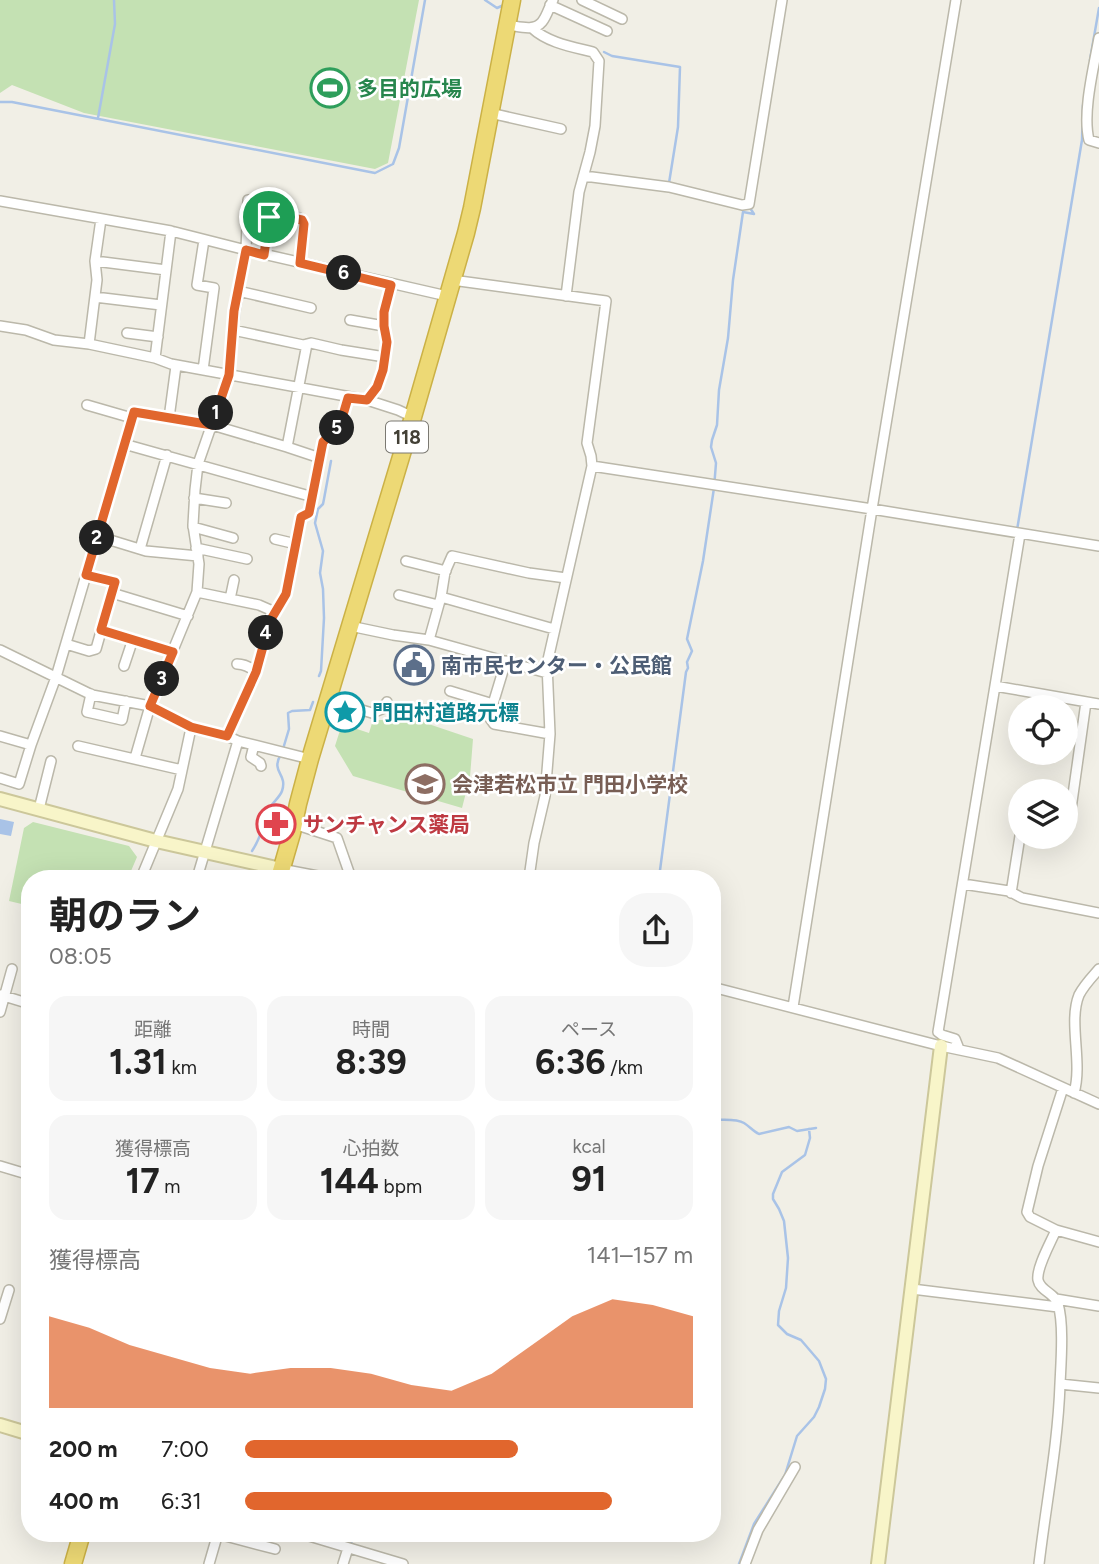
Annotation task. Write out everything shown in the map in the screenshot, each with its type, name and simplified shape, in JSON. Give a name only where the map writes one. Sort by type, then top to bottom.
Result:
[{"type":"highway","name":"118","points":[[281,870],[310,759],[413,417],[472,208],[512,0]]},
{"type":"highway","points":[[74,1564],[80,1542]]},
{"type":"street","points":[[582,0],[622,19]]},
{"type":"street","points":[[583,177],[669,187],[742,205],[749,204],[782,0]]},
{"type":"street","points":[[793,1007],[956,0]]},
{"type":"street","points":[[532,28],[543,22],[552,2],[607,31]]},
{"type":"street","points":[[507,25],[532,28],[565,45],[593,52],[599,61],[595,125],[579,192],[566,296]]},
{"type":"street","points":[[1099,38],[1086,131],[1088,140],[1099,143]]},
{"type":"street","points":[[490,113],[561,129]]},
{"type":"street","points":[[135,758],[150,706],[197,592],[199,576],[193,527],[198,464],[229,375],[238,292],[246,250],[248,200]]},
{"type":"street","points":[[0,201],[171,231],[391,285],[447,296]]},
{"type":"street","points":[[264,255],[269,217],[275,214],[299,218],[304,224],[300,263]]},
{"type":"street","points":[[89,344],[101,219]]},
{"type":"street","points":[[155,358],[171,231]]},
{"type":"street","points":[[203,370],[214,288],[197,285],[204,240]]},
{"type":"street","points":[[95,261],[166,270]]},
{"type":"street","points":[[452,280],[606,301],[587,443],[592,466],[554,629],[547,673],[550,734],[545,796],[530,870]]},
{"type":"street","points":[[367,400],[377,387],[385,357],[387,342],[384,312],[391,285]]},
{"type":"street","points":[[238,292],[311,308]]},
{"type":"street","points":[[95,296],[161,305]]},
{"type":"street","points":[[350,320],[384,326]]},
{"type":"street","points":[[0,326],[26,330],[54,340],[89,344],[155,358],[176,366],[367,400],[413,417]]},
{"type":"street","points":[[233,330],[303,345],[311,342],[385,357]]},
{"type":"street","points":[[127,333],[158,337]]},
{"type":"street","points":[[287,447],[307,344]]},
{"type":"street","points":[[169,418],[176,366]]},
{"type":"street","points":[[227,736],[256,672],[270,621],[286,594],[301,517],[309,513],[323,442],[340,425],[348,398]]},
{"type":"street","points":[[87,405],[132,418]]},
{"type":"street","points":[[0,778],[19,784],[56,677],[134,412],[212,425],[320,458]]},
{"type":"street","points":[[124,444],[313,497]]},
{"type":"street","points":[[141,549],[167,455]]},
{"type":"street","points":[[592,466],[1099,546]]},
{"type":"street","points":[[194,498],[226,503]]},
{"type":"street","points":[[193,527],[233,538]]},
{"type":"street","points":[[959,1049],[955,1039],[938,1032],[1020,534]]},
{"type":"street","points":[[97,536],[146,551],[197,552],[247,559]]},
{"type":"street","points":[[275,539],[296,544]]},
{"type":"street","points":[[429,639],[452,556],[529,573],[566,578]]},
{"type":"street","points":[[405,561],[446,571]]},
{"type":"street","points":[[66,644],[94,650],[112,593],[115,582],[86,575]]},
{"type":"street","points":[[230,599],[234,580]]},
{"type":"street","points":[[197,592],[260,605],[275,612]]},
{"type":"street","points":[[112,593],[188,616]]},
{"type":"street","points":[[400,595],[440,601],[554,629]]},
{"type":"street","points":[[350,626],[429,639],[547,673]]},
{"type":"street","points":[[101,630],[173,652]]},
{"type":"street","points":[[124,666],[133,639]]},
{"type":"street","points":[[0,650],[91,694],[150,706],[191,727],[310,759]]},
{"type":"street","points":[[506,661],[489,717],[494,724],[550,734]]},
{"type":"street","points":[[237,664],[252,668],[256,672]]},
{"type":"street","points":[[995,686],[1099,704]]},
{"type":"street","points":[[450,691],[493,704]]},
{"type":"street","points":[[91,694],[87,712],[122,720],[126,701]]},
{"type":"street","points":[[328,700],[372,713],[382,709],[387,702]]},
{"type":"street","points":[[1075,779],[1086,702]]},
{"type":"street","points":[[144,870],[175,799],[191,727]]},
{"type":"street","points":[[0,736],[31,746]]},
{"type":"street","points":[[199,870],[237,741]]},
{"type":"street","points":[[254,745],[251,757],[261,766]]},
{"type":"street","points":[[78,746],[182,770]]},
{"type":"street","points":[[39,809],[51,761]]},
{"type":"street","points":[[0,799],[266,870]]},
{"type":"street","points":[[294,824],[337,838],[348,870]]},
{"type":"street","points":[[1011,892],[1018,849]]},
{"type":"street","points":[[962,884],[1011,892],[1022,898],[1099,913]]},
{"type":"street","points":[[0,1012],[2,995],[12,969]]},
{"type":"street","points":[[1074,1093],[1078,1071],[1075,1008],[1087,982],[1099,969]]},
{"type":"street","points":[[721,989],[1006,1060],[1099,1104]]},
{"type":"street","points":[[2,995],[21,1001]]},
{"type":"street","points":[[878,1564],[941,1046]]},
{"type":"street","points":[[1063,1088],[1038,1166],[1027,1212],[1056,1230],[1099,1242]]},
{"type":"street","points":[[0,1166],[21,1172]]},
{"type":"street","points":[[1039,1564],[1060,1384],[1060,1318],[1057,1303],[1038,1279],[1040,1266],[1056,1230]]},
{"type":"street","points":[[912,1289],[1099,1306]]},
{"type":"street","points":[[0,1319],[9,1290]]},
{"type":"street","points":[[1060,1384],[1099,1388]]},
{"type":"street","points":[[0,1425],[21,1431]]},
{"type":"street","points":[[745,1564],[758,1531],[795,1467]]},
{"type":"street","points":[[209,1564],[215,1542]]},
{"type":"street","points":[[250,1542],[275,1549]]},
{"type":"street","points":[[328,1542],[403,1564]]},
{"type":"street","points":[[343,1564],[348,1548]]},
{"type":"green space","points":[[0,0],[419,0],[388,163],[375,169],[84,113],[12,85],[0,93]]},
{"type":"green space","points":[[393,712],[473,739],[470,777],[462,808],[353,776],[335,746],[342,724],[369,733],[373,720],[382,720]]},
{"type":"green space","points":[[33,822],[129,846],[137,857],[131,870],[21,870],[21,904],[9,901],[24,828]]},
{"type":"water","points":[[0,819],[14,822],[11,836],[0,834]]},
{"type":"waterway","points":[[98,118],[115,24],[114,0]]},
{"type":"waterway","points":[[0,102],[12,102],[375,173],[393,164],[399,148],[425,0]]},
{"type":"waterway","points":[[485,0],[497,8],[506,4]]},
{"type":"waterway","points":[[1090,60],[1099,8]]},
{"type":"waterway","points":[[604,52],[612,56],[680,67],[678,127],[669,183]]},
{"type":"waterway","points":[[1017,530],[1082,140],[1083,105]]},
{"type":"waterway","points":[[726,197],[746,202]]},
{"type":"waterway","points":[[660,870],[687,662],[692,651],[687,639],[714,488],[716,463],[711,447],[717,425],[733,280],[743,212],[754,214],[750,208]]},
{"type":"waterway","points":[[319,676],[324,618],[320,573],[323,551],[315,523],[318,509],[323,504],[331,461]]},
{"type":"waterway","points":[[283,749],[289,729],[288,713],[310,710],[313,702]]},
{"type":"waterway","points":[[252,851],[269,809],[282,791],[283,780],[277,765],[281,754]]},
{"type":"waterway","points":[[721,1120],[741,1121],[759,1134],[789,1127],[797,1131],[816,1128]]},
{"type":"waterway","points":[[739,1564],[754,1524],[785,1475],[797,1436],[814,1417],[825,1389],[826,1379],[819,1361],[801,1340],[787,1334],[778,1325],[786,1288],[788,1258],[784,1221],[773,1194],[782,1172],[805,1155],[810,1138],[809,1129]]},
{"type":"waterway","points":[[350,1547],[351,1542]]},
{"type":"place","name":"多目的広場","points":[[330,88]]},
{"type":"place","name":"南市民センター・公民館","points":[[414,665]]},
{"type":"place","name":"門田村道路元標","points":[[345,712]]},
{"type":"place","name":"会津若松市立 門田小学校","points":[[425,784]]},
{"type":"place","name":"サンチャンス薬局","points":[[276,824]]},
{"type":"route","points":[[275,214],[302,220],[304,224],[300,263],[391,285],[384,312],[387,342],[383,370],[377,387],[367,400],[348,398],[340,425],[323,442],[309,513],[301,517],[286,594],[270,621],[256,672],[227,736],[191,727],[150,706],[173,652],[101,630],[115,582],[86,575],[134,412],[212,425],[229,375],[234,311],[246,250],[264,255],[269,217],[275,214]]}]
